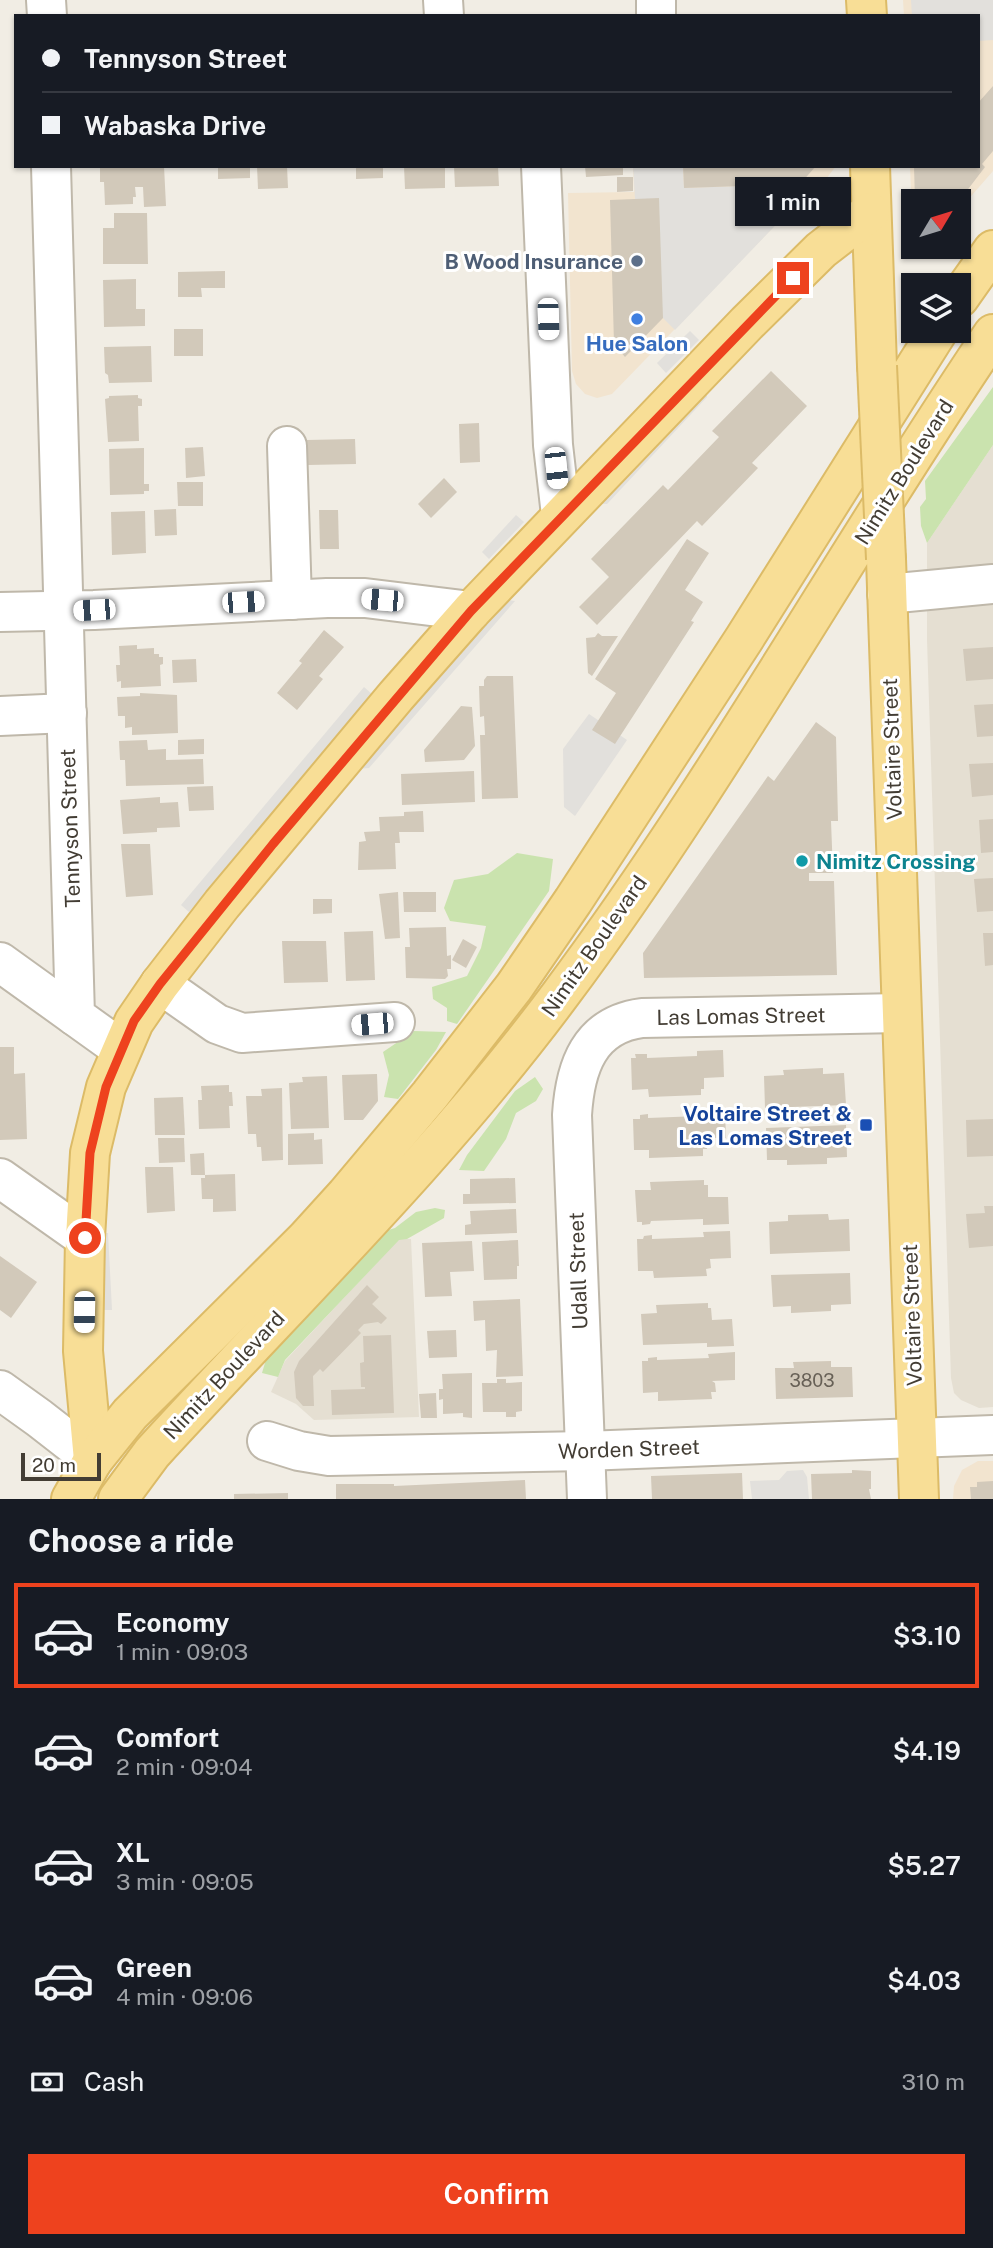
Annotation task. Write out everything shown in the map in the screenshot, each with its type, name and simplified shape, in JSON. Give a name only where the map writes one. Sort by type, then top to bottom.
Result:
[{"type":"main road","name":"Voltaire Street","points":[[870,168],[919,1499]]},
{"type":"main road","points":[[120,1495],[93,1460],[83,1351],[85,1238],[90,1153],[95,1125],[106,1087],[134,1021],[247,874],[387,706],[471,611],[561,515],[808,263],[870,212]]},
{"type":"main road","points":[[971,281],[993,250]]},
{"type":"main road","name":"Nimitz Boulevard","points":[[120,1495],[160,1444],[421,1165],[561,994],[708,778],[993,334]]},
{"type":"main road","name":"Nimitz Boulevard","points":[[71,1499],[93,1460],[149,1394],[306,1239],[346,1195],[430,1095],[514,987],[744,639],[931,343]]},
{"type":"street","name":"Tennyson Street","points":[[51,168],[75,1016]]},
{"type":"street","points":[[541,168],[553,445],[561,515]]},
{"type":"street","points":[[287,446],[292,600]]},
{"type":"street","points":[[886,576],[993,584]]},
{"type":"street","points":[[0,612],[365,598],[471,611]]},
{"type":"street","points":[[0,716],[67,713]]},
{"type":"street","points":[[0,962],[121,1049]]},
{"type":"street","points":[[160,984],[217,1024],[242,1033],[395,1022]]},
{"type":"street","name":"Las Lomas Street","points":[[591,1045],[607,1030],[624,1021],[642,1018],[900,1013]]},
{"type":"street","name":"Udall Street","points":[[587,1499],[572,1115],[577,1077],[591,1045]]},
{"type":"street","points":[[0,1178],[85,1238]]},
{"type":"street","points":[[0,1390],[93,1460]]},
{"type":"street","name":"Worden Street","points":[[267,1441],[299,1451],[329,1456],[585,1451],[993,1435]]},
{"type":"shaded area","points":[[903,0],[993,0],[993,171],[971,196],[971,189],[911,189],[910,168],[980,168],[980,14],[904,14]]},
{"type":"shaded area","points":[[911,0],[993,0],[993,40],[980,41],[980,14],[912,14]]},
{"type":"shaded area","points":[[633,168],[834,168],[826,179],[794,206],[612,394],[597,398],[585,394],[576,384],[572,371],[568,193],[634,192]]},
{"type":"shaded area","points":[[633,168],[683,168],[684,188],[800,184],[808,194],[675,330],[663,318],[635,199]]},
{"type":"shaded area","points":[[690,331],[699,340],[666,373],[657,363]]},
{"type":"shaded area","points":[[702,376],[707,397],[607,504],[584,503]]},
{"type":"shaded area","points":[[993,445],[993,1407],[979,1408],[961,1400],[954,1393],[951,1378],[927,640],[927,543]]},
{"type":"shaded area","points":[[516,515],[524,522],[489,559],[482,552]]},
{"type":"shaded area","points":[[492,598],[515,601],[369,768],[345,770]]},
{"type":"shaded area","points":[[364,687],[372,694],[189,912],[181,905]]},
{"type":"shaded area","points":[[589,714],[627,740],[575,816],[564,807],[563,749]]},
{"type":"shaded area","points":[[97,1233],[108,1233],[112,1310],[101,1310]]},
{"type":"shaded area","points":[[399,1239],[411,1239],[419,1417],[314,1420],[296,1404],[271,1392],[285,1361]]},
{"type":"shaded area","points":[[978,1461],[993,1461],[993,1499],[953,1499],[954,1486],[962,1470]]},
{"type":"shaded area","points":[[803,1470],[807,1477],[809,1499],[752,1499],[750,1481],[779,1480],[787,1471]]},
{"type":"green space","points":[[993,387],[993,445],[927,543],[921,526],[920,507],[926,499],[925,481]]},
{"type":"green space","points":[[517,853],[553,859],[549,891],[457,1024],[447,1021],[447,1008],[433,999],[432,987],[467,976],[481,948],[486,926],[450,921],[444,908],[454,880],[488,874]]},
{"type":"green space","points":[[414,1031],[446,1032],[436,1050],[398,1099],[384,1097],[389,1075],[383,1052]]},
{"type":"green space","points":[[535,1077],[543,1089],[536,1101],[516,1113],[506,1139],[484,1171],[459,1170],[467,1155],[515,1091]]},
{"type":"green space","points":[[435,1208],[445,1210],[444,1218],[407,1239],[399,1240],[285,1360],[278,1377],[262,1373],[267,1356],[385,1231],[395,1228],[416,1212]]},
{"type":"building","points":[[993,86],[993,151],[982,164],[985,167],[968,189],[915,189],[914,168],[980,168],[980,101]]},
{"type":"building","points":[[100,168],[164,168],[166,206],[144,207],[143,187],[135,187],[136,197],[133,197],[133,204],[105,205],[104,182],[100,182]]},
{"type":"building","points":[[218,168],[250,168],[250,178],[218,179]]},
{"type":"building","points":[[257,168],[287,168],[288,188],[258,189]]},
{"type":"building","points":[[356,168],[383,168],[383,178],[356,179]]},
{"type":"building","points":[[404,168],[445,168],[445,188],[405,189]]},
{"type":"building","points":[[454,168],[498,168],[499,186],[455,187]]},
{"type":"building","points":[[585,168],[623,168],[623,175],[586,177]]},
{"type":"building","points":[[683,168],[814,168],[800,184],[684,188]]},
{"type":"building","points":[[617,177],[633,177],[633,191],[617,192]]},
{"type":"building","points":[[659,198],[663,318],[625,357],[614,344],[610,200]]},
{"type":"building","points":[[114,213],[147,213],[148,264],[103,264],[103,228],[114,228]]},
{"type":"building","points":[[225,271],[225,288],[201,288],[202,297],[178,297],[178,272]]},
{"type":"building","points":[[136,279],[136,309],[145,309],[145,326],[104,327],[103,280]]},
{"type":"building","points":[[174,329],[203,329],[203,356],[174,356]]},
{"type":"building","points":[[151,346],[152,382],[109,383],[105,373],[104,347]]},
{"type":"building","points":[[771,371],[807,406],[752,463],[758,468],[702,526],[697,521],[597,625],[579,607],[609,577],[591,559],[663,485],[668,490],[719,437],[712,431]]},
{"type":"building","points":[[138,395],[138,398],[142,399],[142,406],[138,406],[139,441],[108,442],[105,399],[109,396]]},
{"type":"building","points":[[479,423],[480,462],[460,463],[459,424]]},
{"type":"building","points":[[355,439],[356,464],[308,465],[307,440]]},
{"type":"building","points":[[203,447],[205,476],[186,478],[185,448]]},
{"type":"building","points":[[144,448],[144,484],[149,484],[149,491],[144,491],[144,494],[110,495],[109,449]]},
{"type":"building","points":[[444,478],[457,492],[431,518],[418,504]]},
{"type":"building","points":[[177,482],[203,482],[203,506],[178,506]]},
{"type":"building","points":[[176,509],[177,535],[155,536],[154,510]]},
{"type":"building","points":[[319,510],[338,510],[339,549],[320,549]]},
{"type":"building","points":[[145,511],[146,553],[112,555],[111,512]]},
{"type":"building","points":[[687,539],[709,553],[685,590],[703,602],[691,621],[694,622],[615,744],[592,730],[616,693],[595,679]]},
{"type":"building","points":[[324,630],[344,647],[319,676],[323,679],[297,710],[277,693]]},
{"type":"building","points":[[598,633],[602,636],[618,636],[592,676],[588,673],[586,638],[595,637]]},
{"type":"building","points":[[137,645],[137,649],[154,648],[154,654],[163,657],[163,664],[160,665],[161,686],[121,688],[121,681],[117,682],[119,646]]},
{"type":"building","points":[[993,647],[993,679],[966,681],[963,649]]},
{"type":"building","points":[[196,659],[197,682],[173,683],[172,660]]},
{"type":"building","points":[[487,676],[513,676],[518,798],[482,799],[480,735],[485,735],[484,716],[480,717],[479,686],[484,686]]},
{"type":"building","points":[[140,693],[177,695],[178,733],[132,735],[132,727],[125,728],[125,716],[118,716],[117,697],[140,696]]},
{"type":"building","points":[[993,704],[993,736],[977,737],[974,705]]},
{"type":"building","points":[[461,706],[472,707],[475,746],[464,760],[425,762],[424,750]]},
{"type":"building","name":"Nimitz Crossing","points":[[816,722],[836,737],[838,821],[831,821],[833,873],[809,873],[809,881],[834,881],[837,975],[644,978],[643,953],[768,776],[774,781]]},
{"type":"building","points":[[204,739],[204,754],[178,755],[178,740]]},
{"type":"building","points":[[147,740],[148,750],[166,749],[166,760],[203,759],[204,784],[126,786],[125,760],[120,760],[119,741]]},
{"type":"building","points":[[993,763],[993,795],[972,797],[969,764]]},
{"type":"building","points":[[474,771],[475,802],[402,805],[401,774]]},
{"type":"building","points":[[213,786],[214,810],[189,811],[187,787]]},
{"type":"building","points":[[160,797],[160,803],[178,802],[180,827],[157,828],[157,832],[123,834],[120,800]]},
{"type":"building","points":[[423,811],[424,832],[399,832],[400,843],[395,843],[396,869],[358,870],[359,842],[366,841],[364,832],[380,831],[379,817],[404,816],[404,812]]},
{"type":"building","points":[[993,819],[993,852],[981,853],[979,820]]},
{"type":"building","points":[[121,844],[150,844],[153,895],[126,897]]},
{"type":"building","points":[[993,878],[993,911],[977,912],[974,879]]},
{"type":"building","points":[[398,892],[400,938],[385,939],[379,894]]},
{"type":"building","points":[[403,892],[436,892],[436,912],[404,912]]},
{"type":"building","points":[[313,899],[332,899],[332,913],[313,914]]},
{"type":"building","points":[[446,927],[447,956],[451,955],[448,976],[445,979],[406,978],[405,947],[410,947],[409,928]]},
{"type":"building","points":[[373,931],[375,980],[346,981],[344,932]]},
{"type":"building","points":[[983,933],[993,933],[993,965],[985,966]]},
{"type":"building","points":[[463,939],[477,947],[466,968],[452,960]]},
{"type":"building","points":[[282,941],[326,941],[328,982],[284,983]]},
{"type":"building","points":[[0,1047],[14,1047],[14,1074],[25,1073],[27,1139],[0,1140]]},
{"type":"building","points":[[723,1050],[724,1077],[704,1078],[701,1095],[649,1097],[648,1089],[632,1090],[631,1058],[636,1058],[635,1054],[647,1054],[647,1058],[697,1056],[697,1051]]},
{"type":"building","points":[[823,1068],[823,1074],[844,1073],[846,1105],[765,1108],[764,1076],[784,1075],[783,1070]]},
{"type":"building","points":[[377,1074],[378,1101],[363,1120],[344,1120],[342,1075]]},
{"type":"building","points":[[327,1076],[329,1128],[291,1129],[289,1083],[303,1082],[302,1077]]},
{"type":"building","points":[[229,1085],[233,1106],[229,1106],[230,1128],[199,1129],[198,1100],[202,1100],[201,1086]]},
{"type":"building","points":[[282,1088],[283,1160],[262,1161],[256,1134],[248,1134],[246,1096],[262,1096],[261,1089]]},
{"type":"building","points":[[183,1097],[185,1135],[155,1135],[154,1098]]},
{"type":"building","points":[[725,1111],[726,1138],[706,1138],[707,1149],[703,1149],[703,1156],[649,1158],[649,1150],[634,1150],[633,1119],[640,1119],[640,1115],[648,1114],[648,1118],[699,1116],[699,1112]]},
{"type":"building","points":[[993,1119],[993,1156],[967,1157],[966,1120]]},
{"type":"building","points":[[846,1125],[847,1157],[827,1158],[827,1164],[787,1165],[787,1160],[767,1160],[766,1128]]},
{"type":"building","points":[[314,1133],[314,1140],[322,1139],[323,1164],[288,1165],[288,1134]]},
{"type":"building","points":[[158,1138],[184,1138],[185,1162],[159,1163]]},
{"type":"building","points":[[204,1153],[205,1175],[191,1175],[190,1154]]},
{"type":"building","points":[[145,1167],[173,1167],[175,1211],[147,1213]]},
{"type":"building","points":[[235,1174],[236,1211],[213,1212],[213,1199],[202,1199],[201,1178],[205,1178],[205,1175]]},
{"type":"building","points":[[515,1178],[516,1203],[463,1204],[463,1194],[470,1194],[470,1179]]},
{"type":"building","points":[[704,1180],[704,1185],[708,1185],[708,1197],[728,1197],[729,1224],[703,1225],[703,1219],[651,1221],[650,1224],[642,1225],[642,1222],[637,1222],[635,1190],[651,1190],[650,1182]]},
{"type":"building","points":[[984,1206],[993,1206],[993,1246],[969,1248],[966,1214],[985,1213]]},
{"type":"building","points":[[516,1209],[517,1233],[465,1235],[465,1225],[471,1224],[470,1211]]},
{"type":"building","points":[[828,1214],[829,1220],[849,1219],[850,1251],[770,1254],[769,1222],[788,1221],[788,1215]]},
{"type":"building","points":[[730,1231],[731,1258],[710,1259],[711,1268],[706,1269],[707,1276],[654,1278],[653,1271],[638,1271],[637,1239],[652,1235],[652,1239],[704,1237],[703,1232]]},
{"type":"building","points":[[518,1240],[517,1279],[484,1280],[482,1242]]},
{"type":"building","points":[[472,1241],[474,1271],[450,1272],[452,1296],[425,1297],[422,1243]]},
{"type":"building","points":[[0,1256],[37,1282],[11,1318],[0,1310]]},
{"type":"building","points":[[850,1273],[851,1304],[831,1305],[831,1311],[791,1313],[791,1306],[773,1307],[771,1275]]},
{"type":"building","points":[[367,1285],[379,1297],[372,1304],[387,1318],[381,1324],[364,1324],[358,1330],[361,1333],[323,1372],[320,1369],[313,1376],[314,1406],[303,1406],[296,1398],[294,1372],[299,1361]]},
{"type":"building","points":[[520,1299],[523,1376],[496,1377],[497,1350],[486,1351],[485,1320],[474,1321],[473,1301]]},
{"type":"building","points":[[708,1303],[712,1320],[732,1319],[734,1346],[707,1347],[707,1343],[643,1345],[641,1314],[657,1313],[656,1305]]},
{"type":"building","points":[[456,1330],[457,1357],[429,1358],[427,1331]]},
{"type":"building","points":[[391,1335],[394,1413],[332,1415],[331,1390],[365,1389],[361,1387],[360,1363],[364,1362],[363,1336]]},
{"type":"building","points":[[735,1352],[735,1380],[712,1381],[715,1383],[716,1392],[711,1392],[712,1399],[658,1401],[658,1392],[643,1393],[642,1361],[648,1361],[648,1358],[709,1358],[708,1354]]},
{"type":"building","points":[[831,1361],[831,1367],[852,1367],[853,1397],[776,1399],[775,1368],[794,1368],[793,1362]]},
{"type":"building","points":[[472,1373],[472,1418],[463,1417],[463,1413],[443,1414],[443,1399],[439,1400],[439,1389],[443,1389],[442,1374]]},
{"type":"building","points":[[497,1379],[506,1379],[506,1383],[522,1382],[522,1411],[516,1412],[516,1417],[506,1417],[506,1412],[483,1412],[482,1383],[497,1383]]},
{"type":"building","points":[[436,1393],[437,1418],[421,1418],[419,1394]]},
{"type":"building","points":[[852,1470],[871,1471],[871,1499],[812,1499],[811,1474],[852,1473]]},
{"type":"building","points":[[742,1473],[743,1499],[652,1499],[651,1476]]},
{"type":"building","points":[[525,1480],[526,1499],[336,1499],[336,1484],[394,1486]]},
{"type":"building","points":[[993,1481],[993,1499],[971,1499],[970,1487],[977,1487],[977,1482]]},
{"type":"building","points":[[288,1493],[288,1499],[234,1499],[234,1494]]},
{"type":"place","name":"B Wood Insurance","points":[[637,261]]},
{"type":"place","name":"Hue Salon","points":[[637,319]]},
{"type":"place","name":"Nimitz Crossing","points":[[802,861]]},
{"type":"place","name":"Voltaire Street & Las Lomas Street","points":[[866,1125]]},
{"type":"route","points":[[85,1238],[90,1153],[106,1087],[134,1021],[160,984],[396,696],[471,611],[691,380],[793,278]]}]
